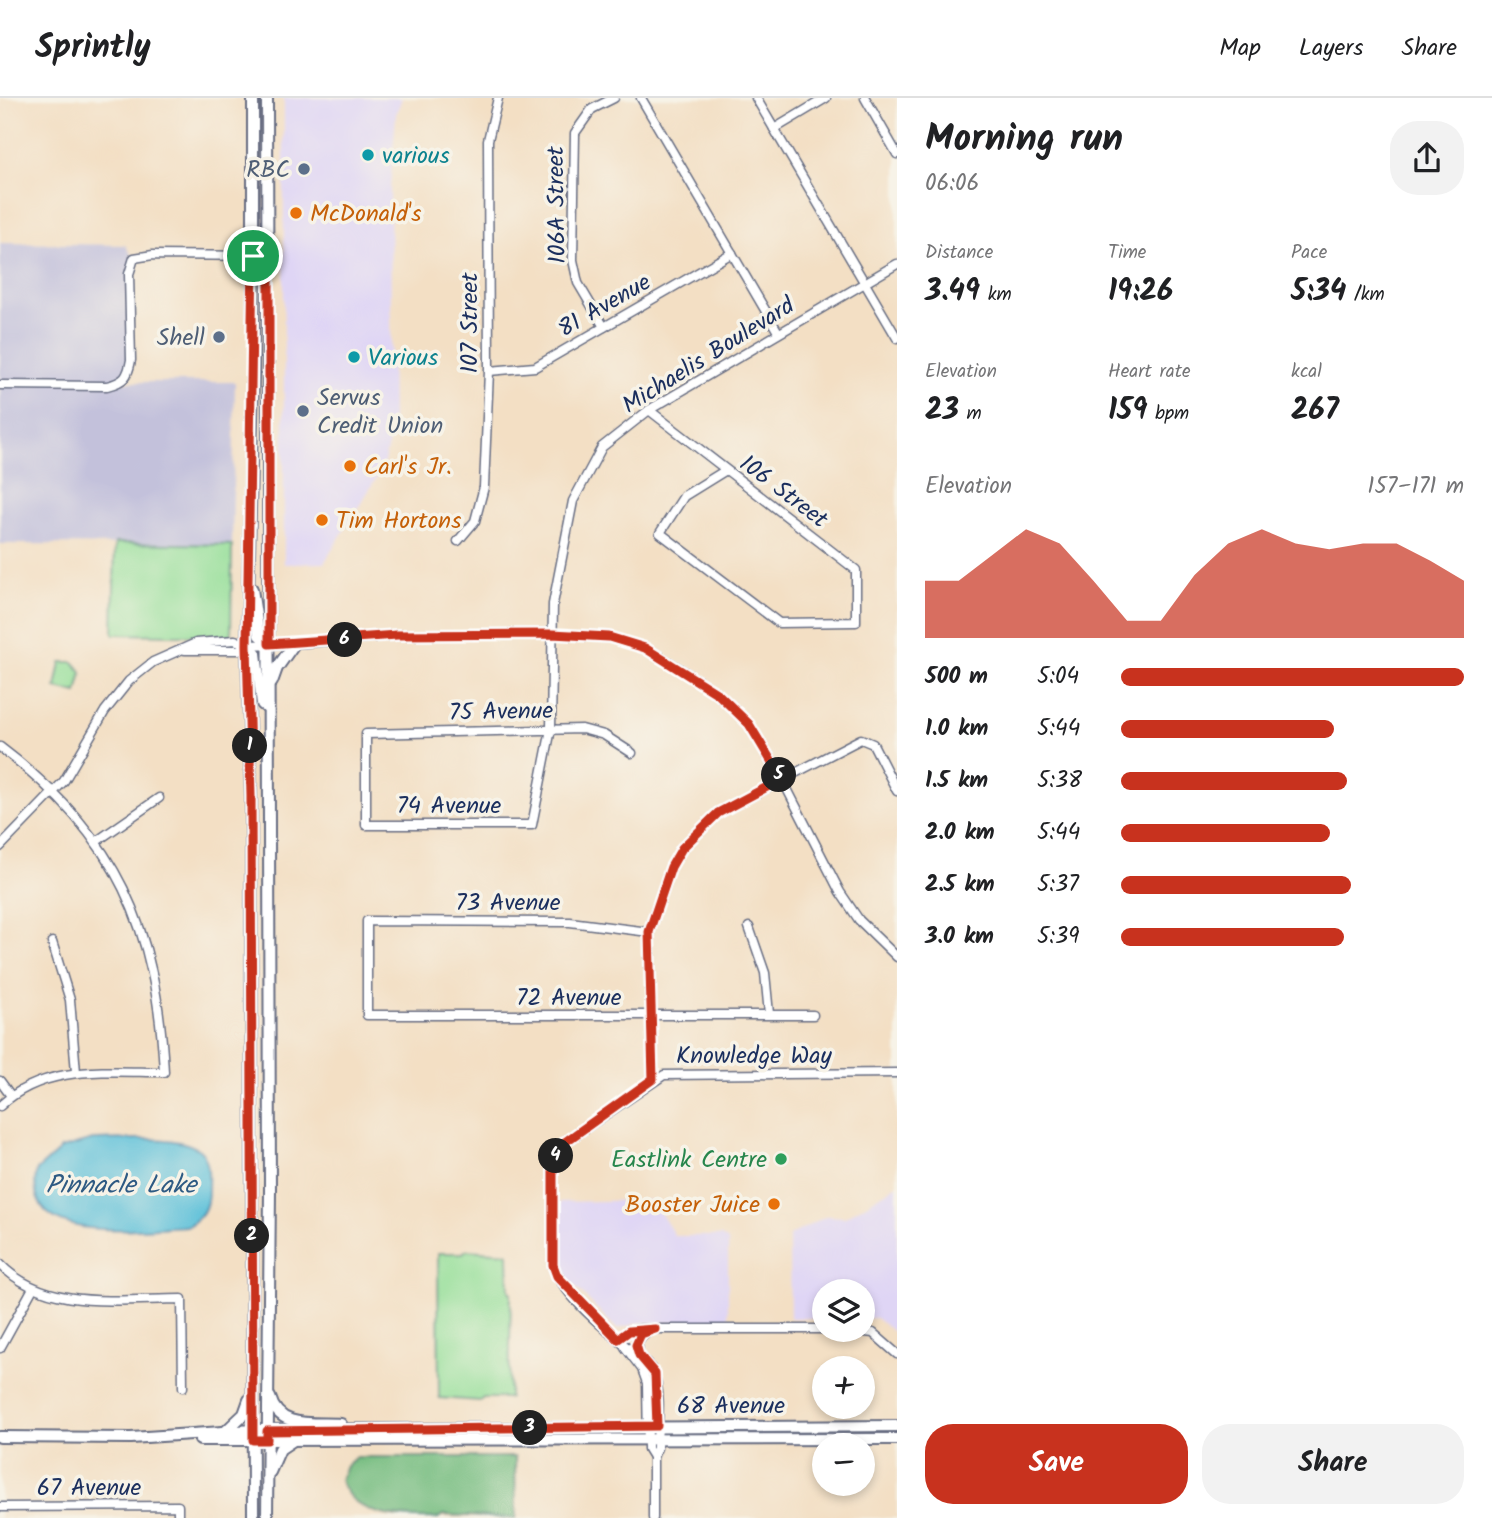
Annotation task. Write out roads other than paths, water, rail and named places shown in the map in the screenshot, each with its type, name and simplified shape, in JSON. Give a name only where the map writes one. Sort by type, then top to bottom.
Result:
[{"type":"main road","points":[[253,98],[253,256],[247,542],[251,796],[253,1518]]},
{"type":"main road","points":[[267,98],[267,1518]]},
{"type":"main road","points":[[247,542],[259,635],[269,644]]},
{"type":"main road","points":[[269,709],[273,678],[294,644]]},
{"type":"main road","points":[[247,645],[256,653],[262,704],[269,709]]},
{"type":"main road","points":[[252,1387],[244,1414],[224,1435],[245,1451],[253,1469]]},
{"type":"main road","points":[[267,1388],[277,1414],[289,1421],[403,1429]]},
{"type":"main road","name":"68 Avenue","points":[[0,1437],[145,1437],[168,1440],[224,1435],[403,1429],[897,1426]]},
{"type":"main road","name":"68 Avenue","points":[[267,1435],[295,1440],[897,1438]]},
{"type":"main road","points":[[267,1481],[277,1452],[295,1440]]},
{"type":"street","name":"107 Street","points":[[458,541],[475,521],[484,488],[489,371],[488,140],[498,98]]},
{"type":"street","name":"106A Street","points":[[604,327],[578,283],[573,260],[575,133],[592,110],[614,98]]},
{"type":"street","points":[[642,98],[778,332]]},
{"type":"street","points":[[756,98],[897,338]]},
{"type":"street","points":[[774,129],[826,98]]},
{"type":"street","points":[[864,98],[897,154]]},
{"type":"street","name":"81 Avenue","points":[[489,371],[535,367],[732,253]]},
{"type":"street","points":[[0,385],[107,386],[125,378],[131,360],[129,274],[134,258],[153,255],[269,256]]},
{"type":"street","name":"Michaelis Boulevard","points":[[552,634],[552,604],[573,501],[602,447],[649,410],[897,264]]},
{"type":"street","name":"106 Street","points":[[649,410],[856,570],[856,622],[779,623],[660,533],[684,496],[726,470]]},
{"type":"street","points":[[551,729],[552,634]]},
{"type":"street","points":[[0,847],[55,792],[121,689],[153,662],[179,650],[239,650],[247,645],[294,644],[397,635],[552,634],[609,637],[645,648],[677,667],[718,694],[749,724],[782,779],[840,892],[859,920],[897,957]]},
{"type":"street","name":"75 Avenue","points":[[366,825],[366,734],[551,729],[593,732],[632,753]]},
{"type":"street","name":"74 Avenue","points":[[366,825],[533,825],[551,729]]},
{"type":"street","points":[[653,1079],[649,932],[671,867],[682,848],[718,813],[847,745],[865,739],[873,744],[897,791]]},
{"type":"street","points":[[0,747],[55,792],[97,841],[139,920],[161,1013],[164,1072],[76,1072],[46,1077],[11,1096],[0,1106]]},
{"type":"street","points":[[97,841],[159,798]]},
{"type":"street","name":"73 Avenue","points":[[367,1015],[367,921],[570,922],[649,932]]},
{"type":"street","points":[[749,927],[765,973],[769,1014]]},
{"type":"street","points":[[52,942],[70,1000],[76,1072]]},
{"type":"street","name":"72 Avenue","points":[[367,1015],[813,1015]]},
{"type":"street","name":"Knowledge Way","points":[[652,1426],[645,1375],[621,1342],[557,1276],[553,1265],[553,1165],[557,1151],[565,1142],[653,1079],[679,1073],[897,1073]]},
{"type":"street","points":[[0,1082],[11,1096]]},
{"type":"street","points":[[0,1264],[33,1288],[66,1298],[183,1299],[183,1387]]},
{"type":"street","points":[[0,1348],[33,1288]]},
{"type":"street","points":[[639,1355],[636,1345],[639,1337],[655,1329]]},
{"type":"street","points":[[621,1342],[629,1331],[655,1329],[812,1329]]},
{"type":"street","points":[[875,1335],[897,1354]]},
{"type":"street","name":"Knowledge Way","points":[[621,1342],[639,1355],[655,1374],[652,1439]]},
{"type":"street","points":[[652,1439],[648,1449],[653,1457],[653,1518]]},
{"type":"street","name":"67 Avenue","points":[[0,1507],[178,1506],[178,1518]]},
{"type":"water","name":"Pinnacle Lake","points":[[93,1140],[168,1140],[195,1147],[203,1154],[208,1167],[208,1197],[203,1212],[187,1226],[115,1230],[65,1223],[47,1212],[37,1195],[37,1170],[61,1149]]},
{"type":"place","name":"various","points":[[368,155]]},
{"type":"place","name":"RBC","points":[[304,169]]},
{"type":"place","name":"McDonald's","points":[[296,213]]},
{"type":"place","name":"Shell","points":[[219,337]]},
{"type":"place","name":"Various","points":[[354,357]]},
{"type":"place","name":"Servus Credit Union","points":[[303,411]]},
{"type":"place","name":"Carl's Jr.","points":[[350,466]]},
{"type":"place","name":"Tim Hortons","points":[[322,520]]},
{"type":"place","name":"Eastlink Centre","points":[[781,1159]]},
{"type":"place","name":"Booster Juice","points":[[774,1204]]}]
